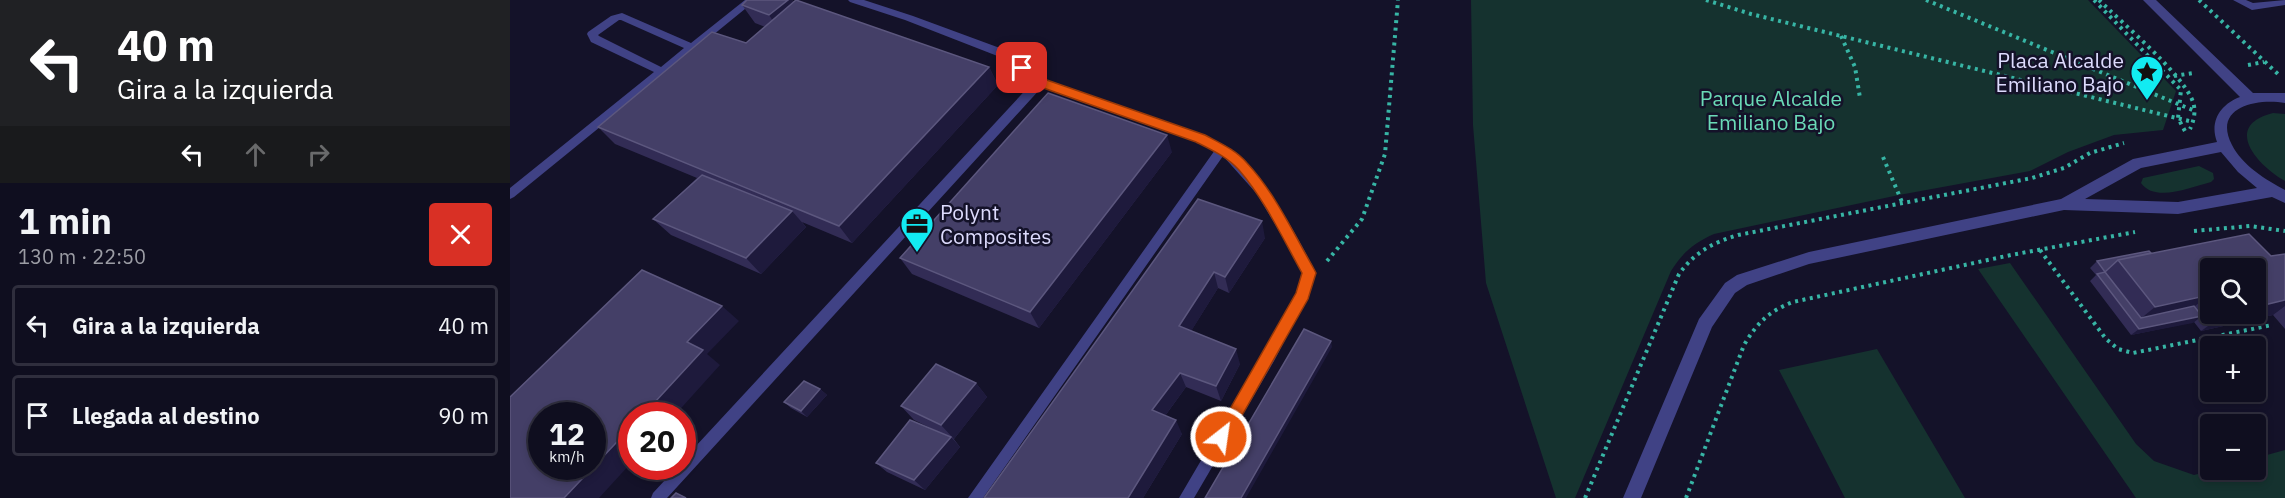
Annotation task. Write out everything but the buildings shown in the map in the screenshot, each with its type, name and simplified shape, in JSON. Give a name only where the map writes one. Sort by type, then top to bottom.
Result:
[{"type":"street","points":[[2149,0],[2250,98]]},
{"type":"street","points":[[2279,194],[2248,174],[2225,146],[2220,130],[2222,116],[2231,106],[2261,96],[2285,98]]},
{"type":"street","points":[[2064,204],[2138,163],[2225,146]]},
{"type":"street","points":[[1632,498],[1705,324],[1730,288],[1742,280],[1809,258],[2064,204],[2178,208],[2279,194]]},
{"type":"lane","points":[[510,194],[751,0]]},
{"type":"lane","points":[[853,0],[909,18],[1004,54],[1040,82],[1201,139],[1222,149],[1243,166],[1271,207],[1310,273],[1303,294],[1186,498]]},
{"type":"lane","points":[[2238,0],[2252,7],[2285,2]]},
{"type":"lane","points":[[660,72],[595,39],[592,34],[615,18],[622,16],[690,47]]},
{"type":"lane","points":[[658,498],[1040,82]]},
{"type":"lane","points":[[975,498],[1222,149]]},
{"type":"path","points":[[1310,273],[1328,261],[1362,219],[1385,154],[1398,0]]},
{"type":"path","points":[[1706,0],[1751,14],[2193,122]]},
{"type":"path","points":[[1926,0],[2195,111]]},
{"type":"path","points":[[2094,0],[2181,90],[2178,118],[2185,132],[2202,150]]},
{"type":"path","points":[[2099,0],[2182,85],[2193,100],[2195,111],[2193,122],[2190,129],[2185,132]]},
{"type":"path","points":[[2199,0],[2277,74],[2285,78]]},
{"type":"path","points":[[1841,35],[1855,67],[1860,98]]},
{"type":"path","points":[[1586,498],[1678,274],[1690,256],[1710,244],[1737,235],[2032,178],[2064,168],[2090,153],[2112,145],[2131,142]]},
{"type":"path","points":[[1882,157],[1902,202]]},
{"type":"path","points":[[2189,231],[2250,226],[2285,231]]},
{"type":"path","points":[[1686,498],[1744,345],[1757,322],[1773,308],[2040,249],[2136,231]]},
{"type":"path","points":[[2040,249],[2106,339],[2122,351],[2133,353],[2272,325]]},
{"type":"green space","name":"Parque Alcalde Emiliano Bajo","points":[[1471,0],[2088,0],[2176,91],[2163,130],[2114,135],[2068,152],[2030,171],[1899,195],[1714,234],[1701,241],[1680,258],[1671,271],[1575,498],[1556,498],[1486,283],[1473,125]]},
{"type":"green space","points":[[2273,113],[2285,114],[2285,181],[2255,156],[2249,146],[2247,136],[2249,127],[2258,119]]},
{"type":"green space","points":[[2199,166],[2213,173],[2214,179],[2211,182],[2164,193],[2147,189],[2141,183],[2143,178]]},
{"type":"green space","points":[[2010,263],[2136,444],[2154,461],[2194,475],[2200,473],[2200,480],[2266,480],[2266,455],[2285,450],[2285,498],[2136,498],[1978,269]]},
{"type":"green space","points":[[1877,349],[1965,498],[1845,498],[1779,370]]},
{"type":"place","name":"Placa Alcalde Emiliano Bajo","points":[[2147,101]]},
{"type":"place","name":"Polynt Composites","points":[[917,253]]},
{"type":"route","points":[[1022,68],[1040,82],[1201,139],[1222,149],[1243,166],[1271,207],[1310,273],[1303,294],[1269,357],[1221,437]]}]
